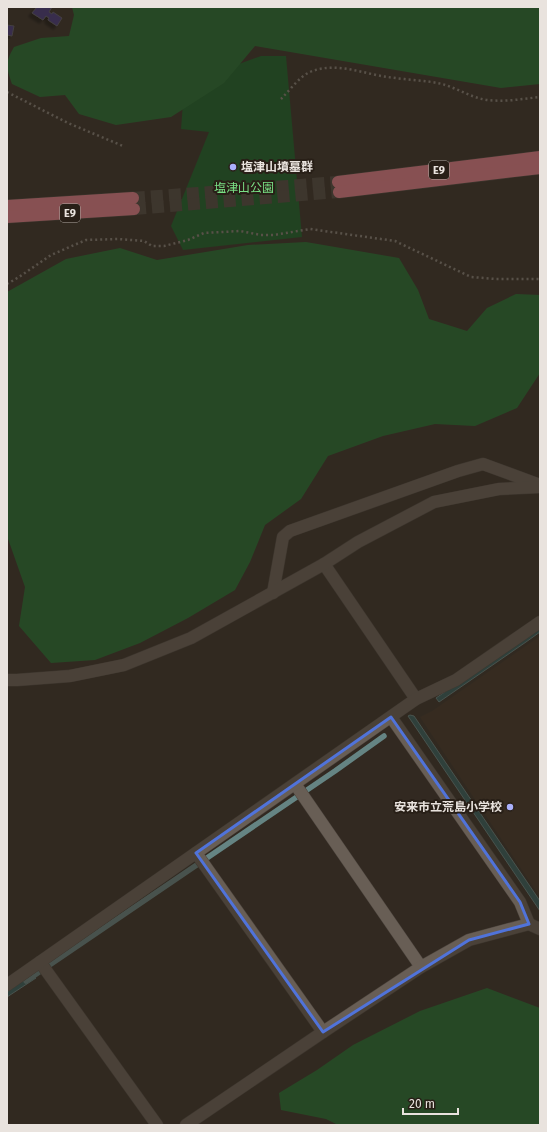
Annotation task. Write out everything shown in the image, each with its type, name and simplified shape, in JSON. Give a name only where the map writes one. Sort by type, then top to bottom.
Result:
[{"type":"highway","name":"E9","points":[[540,157],[338,187],[540,168]]},
{"type":"highway","name":"E9","points":[[7,206],[133,204],[7,217]]},
{"type":"street","points":[[273,593],[283,537],[290,531],[458,471],[483,464],[540,486]]},
{"type":"street","points":[[7,680],[70,676],[124,665],[191,638],[324,564],[358,542],[434,502],[499,489],[540,486]]},
{"type":"street","points":[[324,564],[416,700]]},
{"type":"street","points":[[7,985],[391,717],[416,700],[456,680],[540,622]]},
{"type":"street","points":[[186,1125],[322,1032],[421,967],[469,940],[534,926],[520,902],[391,717]]},
{"type":"street","points":[[295,784],[421,967]]},
{"type":"street","points":[[196,853],[322,1032]]},
{"type":"street","points":[[40,962],[157,1125]]},
{"type":"path","points":[[281,99],[310,72],[329,68],[359,70],[387,77],[442,84],[482,99],[508,100],[540,97]]},
{"type":"path","points":[[7,92],[68,123],[123,146]]},
{"type":"path","points":[[7,284],[19,278],[51,255],[86,240],[118,238],[144,241],[152,246],[164,246],[188,240],[204,233],[240,231],[261,235],[274,235],[310,229],[395,241],[471,277],[540,280]]},
{"type":"highlighted area","points":[[391,717],[520,902],[529,924],[469,940],[323,1032],[196,853]]},
{"type":"shaded area","name":"安来市立荒島小学校","points":[[540,636],[540,897],[420,717],[432,711]]},
{"type":"green space","points":[[72,7],[540,7],[540,84],[501,88],[255,46],[224,83],[171,117],[116,125],[79,114],[65,95],[40,97],[12,84],[7,65],[14,47],[41,38],[69,36],[74,15]]},
{"type":"green space","name":"塩津山公園","points":[[261,56],[286,56],[302,237],[183,250],[171,226],[209,132],[181,129],[183,103],[228,68]]},
{"type":"green space","points":[[306,242],[399,258],[418,290],[429,319],[467,331],[487,308],[516,294],[540,295],[540,373],[517,408],[475,426],[435,424],[383,436],[328,456],[301,499],[265,525],[250,562],[235,590],[188,618],[140,643],[95,660],[51,663],[19,626],[25,587],[7,536],[7,292],[66,259],[120,248],[157,260],[248,245]]},
{"type":"green space","points":[[487,988],[540,1008],[540,1125],[338,1125],[326,1119],[281,1110],[279,1093],[317,1070],[353,1045],[420,1011]]},
{"type":"water","points":[[540,626],[540,632],[526,642],[439,702],[436,698]]},
{"type":"water","points":[[408,716],[414,716],[540,901],[540,911]]},
{"type":"water","points":[[28,977],[36,978],[7,997],[7,992]]},
{"type":"building","points":[[37,7],[52,7],[49,12],[52,14],[53,12],[62,18],[57,26],[48,20],[49,18],[46,16],[43,20],[32,13]]},
{"type":"building","points":[[7,25],[14,26],[12,36],[7,35]]},
{"type":"waterway","points":[[26,981],[335,771],[384,736]]},
{"type":"tunnel","points":[[133,198],[338,182]]},
{"type":"tunnel","points":[[134,209],[339,192]]},
{"type":"place","name":"塩津山墳墓群","points":[[233,167]]},
{"type":"place","name":"安来市立荒島小学校","points":[[510,807]]}]
